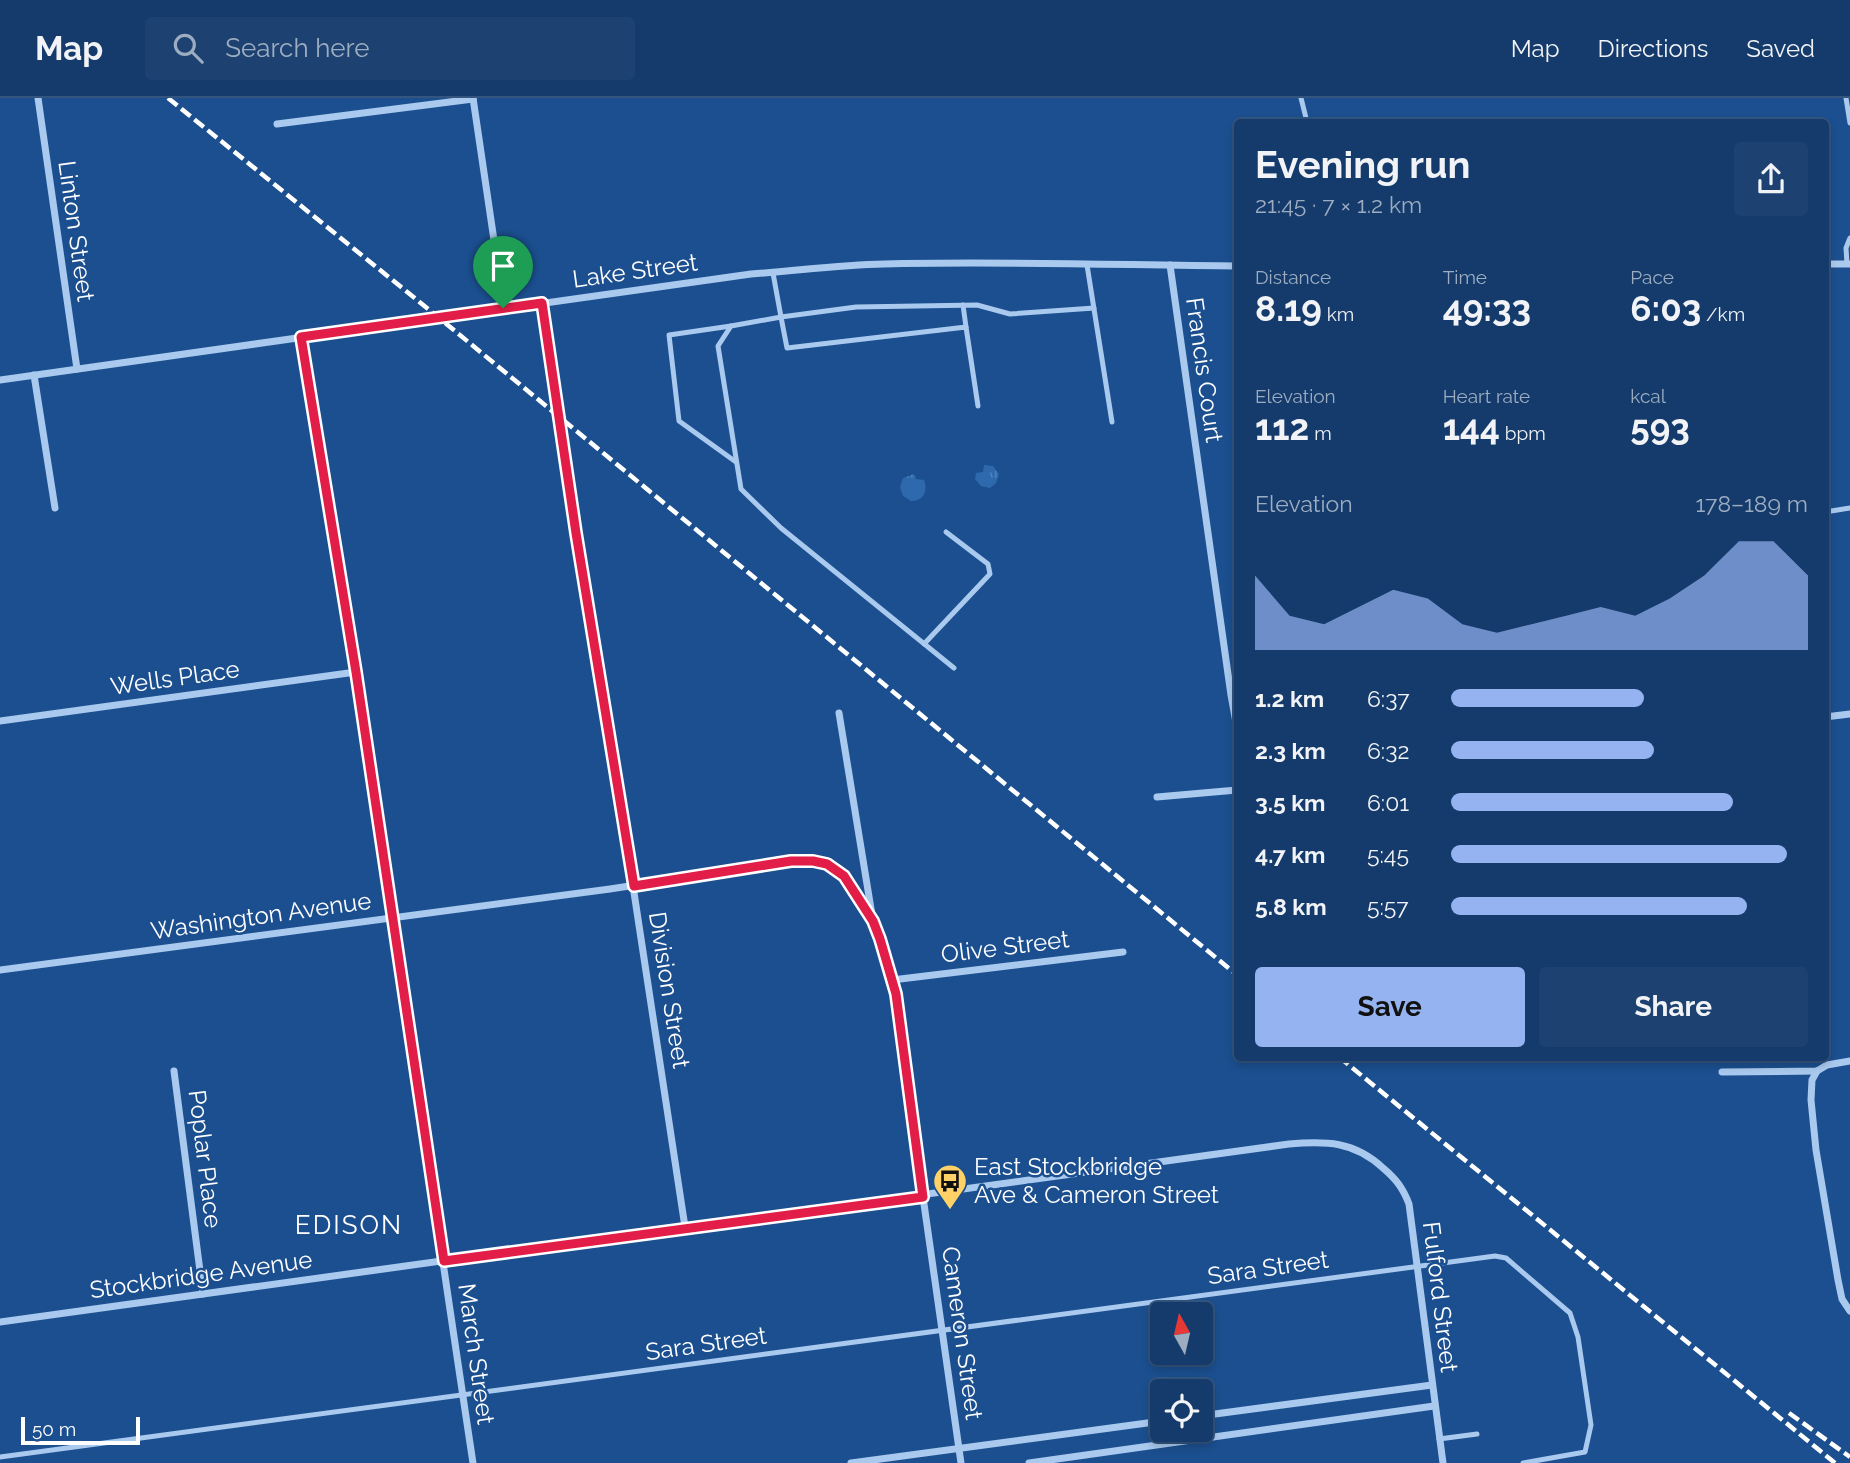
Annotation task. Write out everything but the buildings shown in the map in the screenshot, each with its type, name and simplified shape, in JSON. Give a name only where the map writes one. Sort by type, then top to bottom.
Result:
[{"type":"street","name":"Linton Street","points":[[37,98],[77,369]]},
{"type":"street","points":[[277,124],[473,98],[503,308]]},
{"type":"street","name":"Lake Street","points":[[0,380],[503,308],[821,267],[884,264],[1234,266]]},
{"type":"street","points":[[1829,264],[1849,264]]},
{"type":"street","name":"Francis Court","points":[[1170,265],[1234,712]]},
{"type":"street","name":"Division Street","points":[[542,303],[685,1227]]},
{"type":"street","name":"March Street","points":[[301,337],[356,672],[473,1463]]},
{"type":"street","points":[[34,375],[55,509]]},
{"type":"street","name":"Wells Place","points":[[0,722],[356,672]]},
{"type":"street","name":"Cameron Street","points":[[839,713],[873,921],[896,994],[961,1463]]},
{"type":"street","points":[[1829,717],[1850,714]]},
{"type":"street","points":[[1157,797],[1234,790]]},
{"type":"street","name":"Washington Avenue","points":[[0,970],[634,886],[791,861],[827,864],[844,876],[873,921]]},
{"type":"street","name":"Olive Street","points":[[892,980],[1123,952]]},
{"type":"street","points":[[1850,1061],[1827,1065],[1817,1071],[1812,1080],[1811,1100],[1816,1150],[1838,1280],[1842,1299],[1850,1311]]},
{"type":"street","name":"Poplar Place","points":[[174,1071],[203,1294]]},
{"type":"street","points":[[1723,1072],[1817,1071]]},
{"type":"street","name":"Stockbridge Avenue","points":[[0,1322],[685,1227],[923,1197],[1289,1144],[1332,1143],[1349,1146],[1364,1153]]},
{"type":"street","name":"Fulford Street","points":[[1364,1153],[1395,1178],[1409,1204],[1443,1463]]},
{"type":"street","points":[[1213,1414],[1432,1385]]},
{"type":"street","points":[[1213,1437],[1434,1406]]},
{"type":"street","points":[[851,1463],[1150,1423]]},
{"type":"street","points":[[1029,1463],[1178,1442]]},
{"type":"lane","points":[[1301,98],[1306,119]]},
{"type":"lane","points":[[1846,98],[1850,124]]},
{"type":"lane","points":[[1849,264],[1846,248],[1850,238]]},
{"type":"lane","points":[[1087,264],[1112,422]]},
{"type":"lane","points":[[773,273],[787,348],[966,327]]},
{"type":"lane","points":[[963,305],[978,406]]},
{"type":"lane","points":[[736,461],[679,421],[669,335],[856,307],[977,305],[1010,314],[1094,308]]},
{"type":"lane","points":[[731,326],[718,346],[741,489],[768,516],[954,668]]},
{"type":"lane","points":[[1829,511],[1850,508]]},
{"type":"lane","points":[[924,643],[990,574],[988,564],[946,532]]},
{"type":"lane","name":"Sara Street","points":[[0,1457],[1495,1255],[1506,1258],[1570,1313],[1578,1337],[1591,1424],[1585,1452],[1523,1463]]},
{"type":"lane","points":[[1439,1439],[1476,1434]]},
{"type":"green space","points":[[984,465],[993,466],[999,474],[996,483],[990,488],[981,486],[975,479],[976,473],[983,472]]},
{"type":"green space","points":[[914,474],[916,479],[924,480],[925,488],[922,497],[911,501],[903,496],[900,487],[903,478]]},
{"type":"railway","points":[[168,98],[1234,973]]},
{"type":"railway","points":[[1344,1061],[1835,1463]]},
{"type":"railway","points":[[1789,1413],[1850,1457]]},
{"type":"place","name":"East Stockbridge Ave & Cameron Street","points":[[950,1211]]},
{"type":"district","name":"EDISON","points":[[349,1225]]},
{"type":"route","points":[[542,303],[576,533],[634,886],[791,861],[827,864],[844,876],[873,921],[896,994],[923,1197],[444,1261],[356,672],[301,337],[503,308],[542,303]]}]
